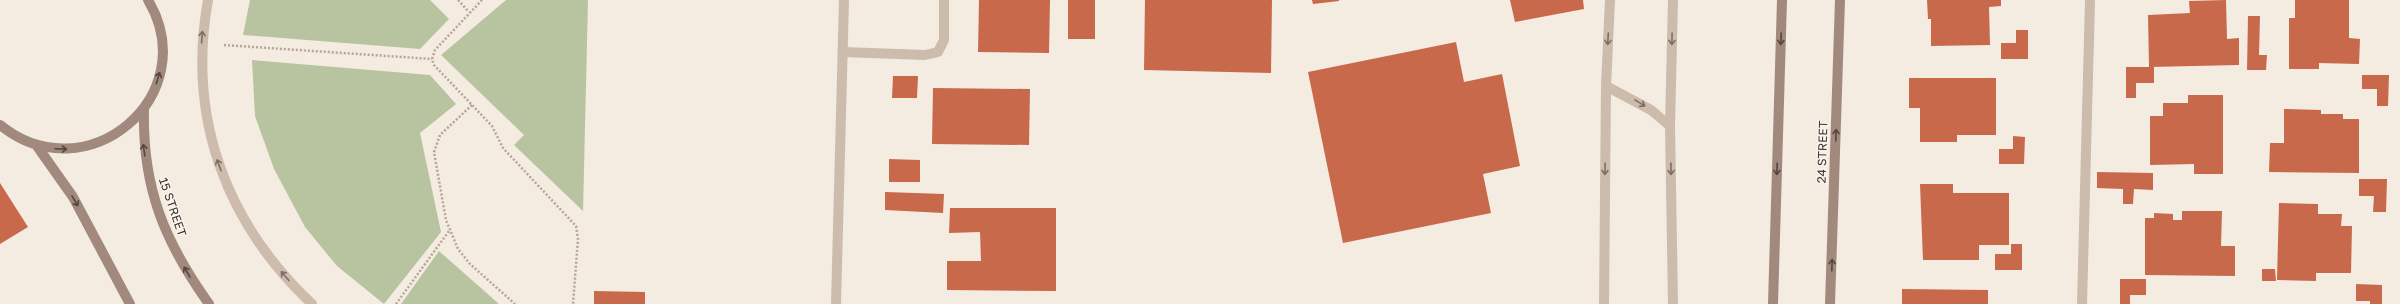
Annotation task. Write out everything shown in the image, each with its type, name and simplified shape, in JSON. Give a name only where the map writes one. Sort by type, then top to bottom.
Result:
[{"type":"street","points":[[0,125],[13,135],[37,146],[61,150],[85,147],[114,135],[128,126],[144,109],[155,91],[161,71],[163,51],[161,31],[155,11],[148,0]]},
{"type":"street","points":[[208,0],[202,43],[201,83],[210,138],[225,183],[254,235],[274,264],[312,304]]},
{"type":"street","points":[[836,304],[844,0]]},
{"type":"street","points":[[842,52],[925,55],[938,52],[944,40],[944,0]]},
{"type":"street","points":[[1604,304],[1606,86],[1610,0]]},
{"type":"street","points":[[1673,0],[1670,126],[1673,304]]},
{"type":"street","points":[[1773,304],[1782,0]]},
{"type":"street","name":"24 STREET","points":[[1830,304],[1840,0]]},
{"type":"street","points":[[2082,304],[2090,0]]},
{"type":"street","points":[[1606,86],[1651,110],[1670,126]]},
{"type":"street","name":"15 STREET","points":[[144,109],[143,142],[148,176],[157,208],[170,241],[187,274],[209,304]]},
{"type":"street","points":[[37,146],[73,197],[130,304]]},
{"type":"path","points":[[458,0],[469,12]]},
{"type":"path","points":[[482,0],[469,12],[435,50],[432,59],[437,70],[492,126],[503,148],[576,226],[578,239],[572,304]]},
{"type":"path","points":[[202,43],[432,59]]},
{"type":"path","points":[[472,105],[440,135],[434,152],[449,231],[458,249],[470,264],[515,304]]},
{"type":"path","points":[[396,304],[449,231]]},
{"type":"green space","points":[[250,0],[430,0],[449,19],[420,49],[243,35]]},
{"type":"green space","points":[[506,0],[588,0],[583,211],[514,145],[524,135],[441,55]]},
{"type":"green space","points":[[252,60],[430,75],[456,104],[420,133],[441,232],[384,304],[337,266],[305,227],[274,169],[255,116]]},
{"type":"green space","points":[[439,251],[499,304],[401,304]]},
{"type":"building","points":[[979,0],[1050,0],[1049,53],[978,52]]},
{"type":"building","points":[[1068,0],[1095,0],[1095,39],[1068,39]]},
{"type":"building","points":[[1145,0],[1272,0],[1271,73],[1144,70]]},
{"type":"building","points":[[1312,0],[1339,0],[1339,1],[1313,4]]},
{"type":"building","points":[[1510,0],[1583,0],[1584,9],[1515,22]]},
{"type":"building","points":[[1927,0],[2001,0],[2001,6],[1989,7],[1990,45],[1931,46],[1931,19],[1928,19]]},
{"type":"building","points":[[2226,0],[2227,39],[2239,38],[2239,65],[2149,67],[2148,15],[2190,13],[2189,1]]},
{"type":"building","points":[[2295,0],[2349,0],[2349,38],[2360,39],[2359,64],[2319,63],[2319,69],[2289,69],[2289,18],[2295,18]]},
{"type":"building","points":[[2248,16],[2260,16],[2259,55],[2267,55],[2266,70],[2247,70]]},
{"type":"building","points":[[2016,30],[2028,30],[2028,59],[2001,59],[2001,43],[2016,43]]},
{"type":"building","points":[[1456,42],[1464,82],[1502,74],[1520,166],[1483,174],[1491,213],[1343,243],[1308,72]]},
{"type":"building","points":[[2126,67],[2154,67],[2154,83],[2136,83],[2136,98],[2126,98]]},
{"type":"building","points":[[2362,75],[2389,75],[2388,106],[2377,106],[2377,89],[2362,89]]},
{"type":"building","points":[[893,76],[918,76],[917,98],[892,98]]},
{"type":"building","points":[[1909,78],[1996,78],[1996,135],[1957,135],[1957,142],[1920,142],[1920,108],[1909,108]]},
{"type":"building","points":[[933,88],[1030,89],[1029,145],[932,144]]},
{"type":"building","points":[[2188,95],[2223,95],[2223,174],[2194,174],[2194,164],[2150,165],[2150,116],[2163,116],[2163,103],[2188,103]]},
{"type":"building","points":[[2284,109],[2321,110],[2321,114],[2343,114],[2343,119],[2359,119],[2359,173],[2269,172],[2270,143],[2284,143]]},
{"type":"building","points":[[2013,136],[2025,137],[2024,164],[1999,164],[1999,149],[2013,149]]},
{"type":"building","points":[[889,159],[920,160],[920,182],[889,182]]},
{"type":"building","points":[[2097,172],[2153,173],[2153,190],[2134,189],[2133,204],[2123,204],[2123,189],[2097,188]]},
{"type":"building","points":[[2359,179],[2387,179],[2386,212],[2373,212],[2374,196],[2359,196]]},
{"type":"building","points":[[0,183],[28,227],[0,244]]},
{"type":"building","points":[[1920,184],[1953,184],[1953,193],[2009,193],[2009,245],[1979,245],[1979,260],[1923,260]]},
{"type":"building","points":[[885,192],[944,194],[943,213],[885,210]]},
{"type":"building","points":[[2279,203],[2318,204],[2318,214],[2342,214],[2341,226],[2352,226],[2351,273],[2316,273],[2316,281],[2277,280]]},
{"type":"building","points":[[950,208],[1056,208],[1056,291],[947,290],[947,261],[981,261],[980,232],[949,233]]},
{"type":"building","points":[[2182,211],[2222,211],[2221,246],[2235,246],[2235,276],[2145,275],[2145,218],[2154,218],[2154,213],[2173,214],[2173,220],[2182,220]]},
{"type":"building","points":[[2011,244],[2022,244],[2022,270],[1995,270],[1995,254],[2011,254]]},
{"type":"building","points":[[2262,269],[2275,269],[2276,281],[2262,281]]},
{"type":"building","points":[[2120,279],[2146,279],[2146,295],[2130,295],[2130,304],[2120,304]]},
{"type":"building","points":[[2356,284],[2382,285],[2382,304],[2370,304],[2370,301],[2356,301]]},
{"type":"building","points":[[1902,289],[1988,290],[1988,304],[1902,304]]},
{"type":"building","points":[[594,291],[645,292],[645,304],[594,304]]}]
